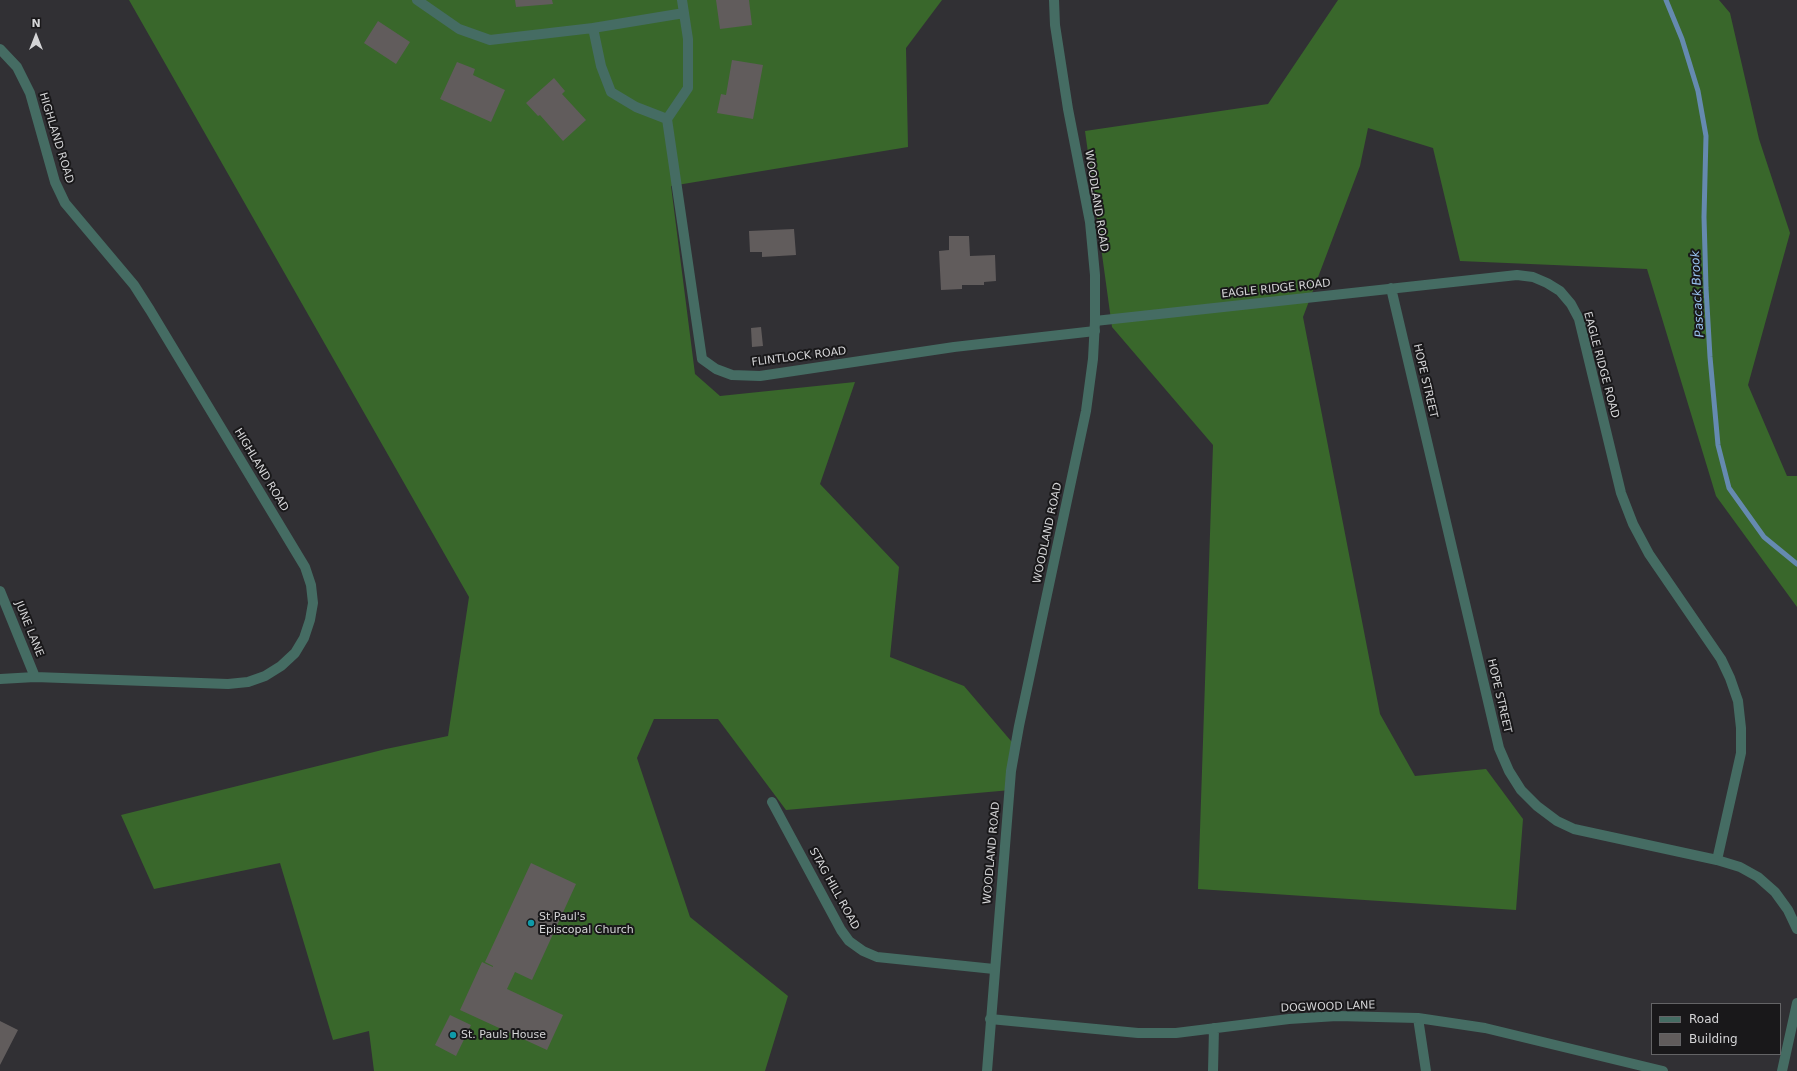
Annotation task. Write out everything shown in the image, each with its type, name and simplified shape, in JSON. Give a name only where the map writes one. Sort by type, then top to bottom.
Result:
[{"type":"street","points":[[417,0],[459,29],[490,40],[593,28],[684,13]]},
{"type":"street","points":[[593,28],[601,66],[611,92],[636,107],[667,119],[688,88],[688,39],[682,0]]},
{"type":"street","name":"WOODLAND ROAD","points":[[987,1071],[1011,771],[1086,411],[1093,359],[1095,326],[1095,275],[1090,222],[1068,109],[1055,25],[1054,0]]},
{"type":"street","name":"HIGHLAND ROAD","points":[[0,48],[17,68],[30,93],[55,182],[65,202],[134,285],[150,310],[305,567],[311,585],[313,603],[310,620],[304,638],[294,653],[281,666],[265,676],[248,682],[228,684],[35,677],[0,679]]},
{"type":"street","name":"FLINTLOCK ROAD","points":[[667,119],[702,359],[716,369],[732,375],[760,376],[1095,326]]},
{"type":"street","name":"EAGLE RIDGE ROAD","points":[[1095,326],[1391,288],[1517,275],[1533,277],[1560,291],[1571,304],[1579,319],[1622,493],[1633,524],[1649,554],[1721,659],[1730,678],[1738,701],[1741,728],[1741,753],[1717,860]]},
{"type":"street","name":"HOPE STREET","points":[[1391,288],[1499,748],[1508,771],[1521,790],[1537,806],[1557,821],[1574,829],[1717,860],[1740,867],[1758,877],[1775,892],[1788,910],[1797,929]]},
{"type":"street","name":"JUNE LANE","points":[[0,591],[35,677]]},
{"type":"street","name":"STAG HILL ROAD","points":[[772,802],[841,930],[850,941],[863,951],[877,957],[994,969]]},
{"type":"street","points":[[1782,1071],[1797,1003]]},
{"type":"street","name":"DOGWOOD LANE","points":[[990,1019],[1138,1033],[1176,1033],[1289,1019],[1337,1016],[1418,1018],[1486,1028],[1663,1071]]},
{"type":"street","points":[[1418,1018],[1426,1071]]},
{"type":"street","points":[[1212,1071],[1214,1028]]},
{"type":"green space","points":[[129,0],[942,0],[906,48],[908,147],[671,186],[695,374],[720,396],[855,382],[820,484],[899,567],[890,657],[964,686],[1017,748],[1011,790],[786,810],[718,719],[654,719],[637,758],[690,917],[788,996],[765,1071],[374,1071],[369,1031],[333,1040],[280,863],[154,889],[121,815],[386,749],[448,736],[469,597]]},
{"type":"green space","points":[[1338,0],[1719,0],[1730,13],[1759,139],[1790,233],[1748,385],[1787,476],[1797,476],[1797,607],[1716,496],[1647,269],[1460,261],[1433,148],[1368,128],[1360,166],[1303,317],[1380,714],[1415,776],[1486,769],[1523,819],[1516,910],[1198,889],[1213,445],[1112,327],[1085,131],[1268,104]]},
{"type":"building","points":[[515,0],[552,0],[553,4],[516,7]]},
{"type":"building","points":[[716,0],[749,0],[752,25],[720,29]]},
{"type":"building","points":[[378,21],[410,42],[396,64],[364,43]]},
{"type":"building","points":[[732,60],[763,65],[753,119],[717,113],[721,94],[726,95]]},
{"type":"building","points":[[457,62],[475,69],[473,75],[505,90],[491,122],[440,99]]},
{"type":"building","points":[[554,78],[565,91],[562,94],[586,120],[563,141],[540,115],[538,116],[526,103]]},
{"type":"building","points":[[794,229],[796,255],[762,257],[762,252],[750,252],[749,231]]},
{"type":"building","points":[[949,236],[969,236],[970,256],[995,255],[996,281],[984,282],[984,285],[962,285],[962,289],[941,290],[939,251],[949,250]]},
{"type":"building","points":[[761,327],[763,346],[752,347],[751,328]]},
{"type":"building","name":"St Paul's Episcopal Church","points":[[531,863],[576,884],[532,980],[515,972],[507,989],[563,1015],[547,1050],[460,1010],[482,962],[493,967],[485,962]]},
{"type":"building","name":"St. Pauls House","points":[[450,1015],[471,1025],[456,1056],[435,1045]]},
{"type":"building","points":[[0,1021],[18,1030],[0,1065]]},
{"type":"waterway","name":"Pascack Brook","points":[[1666,0],[1682,39],[1698,91],[1706,136],[1704,217],[1706,288],[1710,357],[1718,445],[1729,488],[1764,537],[1797,564]]},
{"type":"place","name":"St Paul's Episcopal Church","points":[[531,923]]},
{"type":"place","name":"St. Pauls House","points":[[453,1035]]}]
